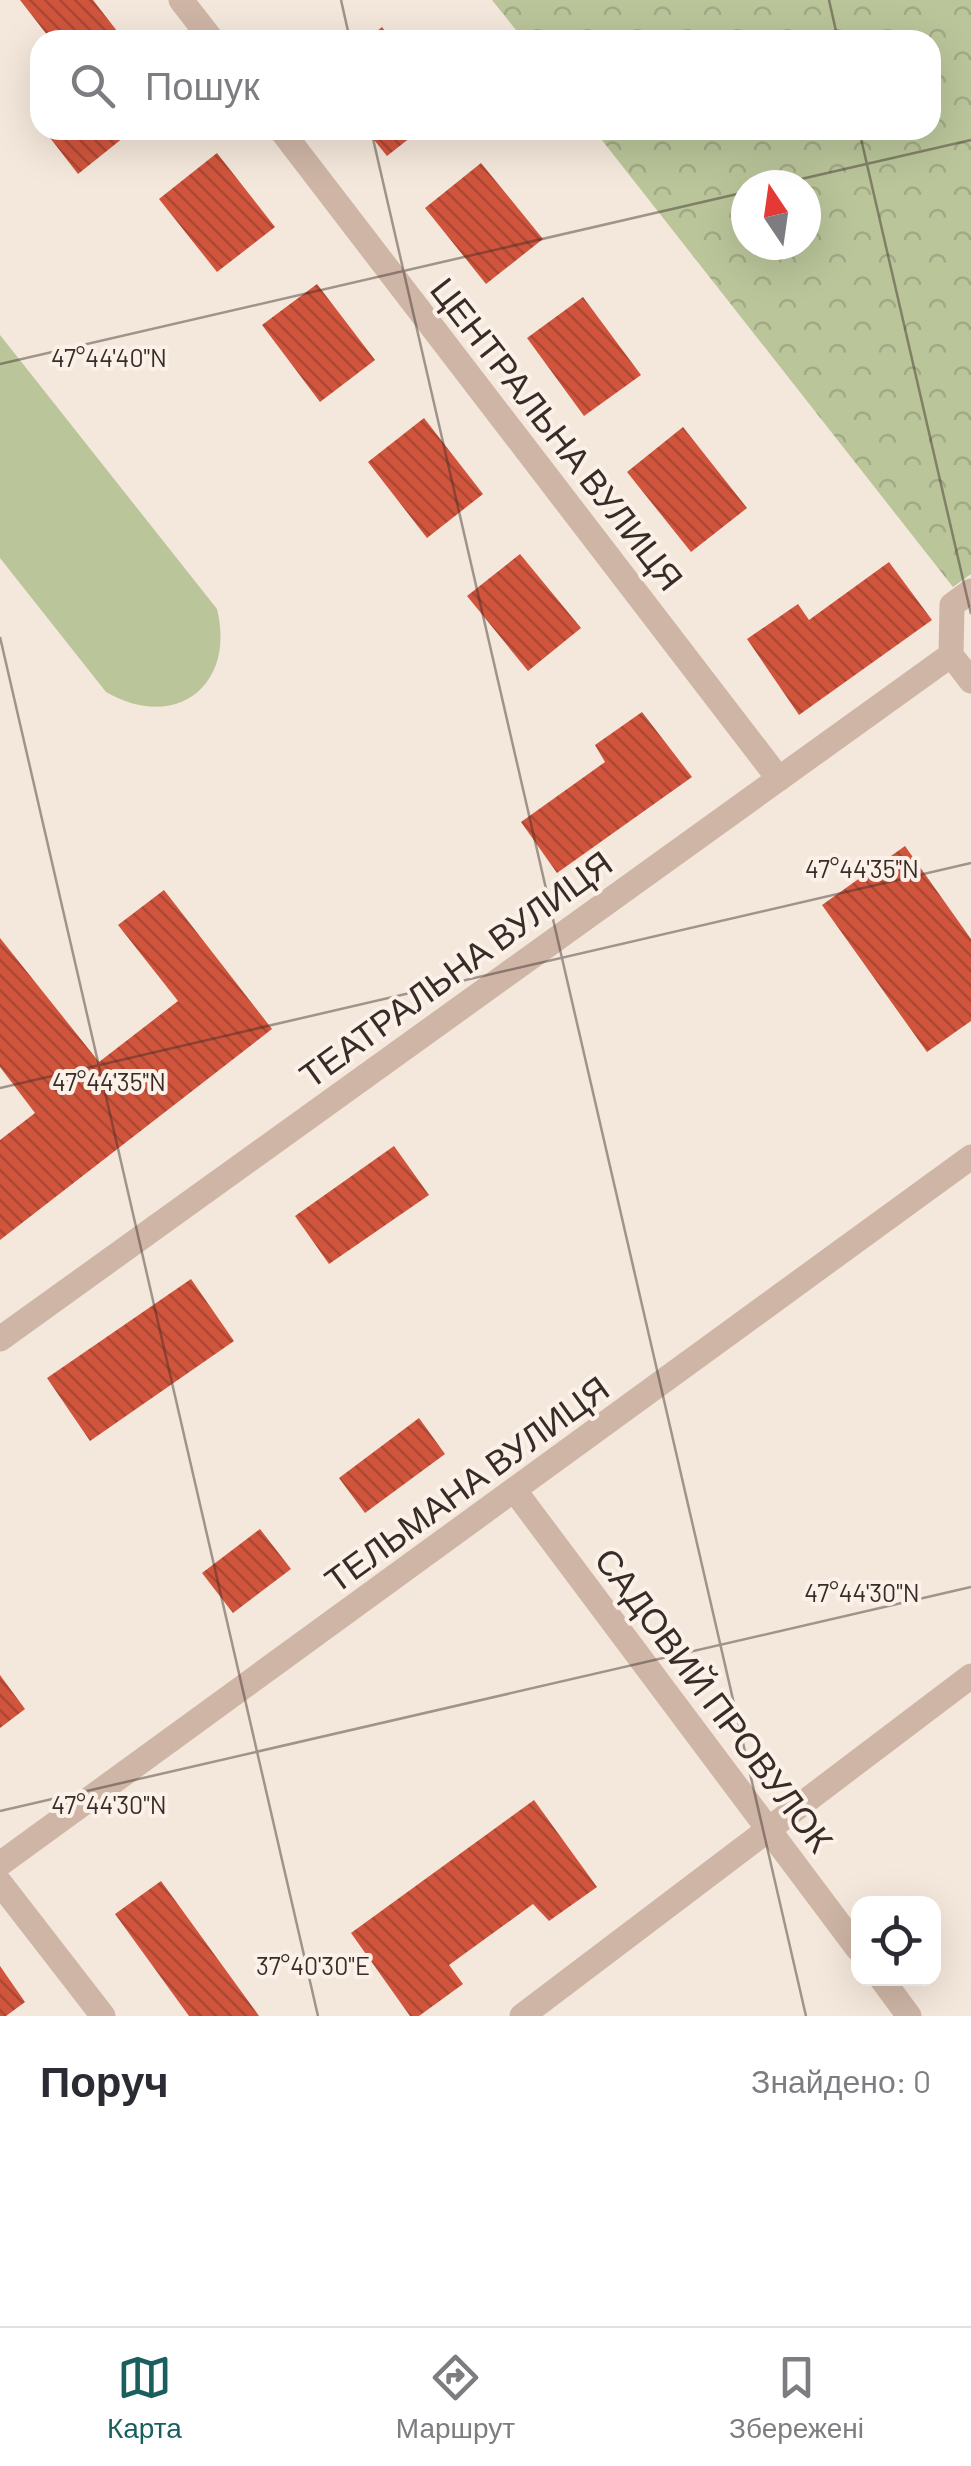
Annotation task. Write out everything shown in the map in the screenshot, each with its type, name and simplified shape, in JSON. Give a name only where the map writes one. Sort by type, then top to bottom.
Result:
[{"type":"street","points":[[181,0],[204,30]]},
{"type":"street","name":"ЦЕНТРАЛЬНА ВУЛИЦЯ","points":[[289,140],[779,779]]},
{"type":"street","points":[[971,592],[952,605],[951,654],[971,681]]},
{"type":"street","name":"ТЕАТРАЛЬНА ВУЛИЦЯ","points":[[0,1339],[951,654]]},
{"type":"street","name":"ТЕЛЬМАНА ВУЛИЦЯ","points":[[0,1864],[971,1157]]},
{"type":"street","name":"САДОВИЙ ПРОВУЛОК","points":[[515,1491],[851,1940]]},
{"type":"street","points":[[522,2016],[971,1676]]},
{"type":"street","points":[[0,1883],[102,2016]]},
{"type":"street","points":[[886,1986],[908,2016]]},
{"type":"green space","points":[[492,0],[971,0],[971,574],[953,587],[602,140],[941,140],[941,30],[516,30]]},
{"type":"green space","points":[[0,335],[217,609],[221,636],[217,660],[208,680],[176,704],[155,707],[131,703],[106,692],[0,558]]},
{"type":"building","points":[[20,0],[93,0],[116,30],[43,30]]},
{"type":"building","points":[[52,140],[120,140],[78,174]]},
{"type":"building","points":[[374,140],[407,140],[387,156]]},
{"type":"building","points":[[217,153],[275,227],[217,272],[159,199]]},
{"type":"building","points":[[481,163],[543,239],[486,284],[425,208]]},
{"type":"building","points":[[317,284],[375,360],[320,402],[262,325]]},
{"type":"building","points":[[583,297],[641,375],[584,416],[527,338]]},
{"type":"building","points":[[424,418],[483,494],[427,538],[368,462]]},
{"type":"building","points":[[683,427],[747,508],[691,552],[627,472]]},
{"type":"building","points":[[520,554],[581,628],[528,671],[467,596]]},
{"type":"building","points":[[889,562],[932,620],[799,715],[747,639],[798,604],[809,620]]},
{"type":"building","points":[[642,712],[692,777],[557,873],[521,822],[605,762],[595,745]]},
{"type":"building","points":[[905,846],[971,939],[971,1021],[927,1052],[822,905]]},
{"type":"building","points":[[164,890],[272,1029],[0,1240],[0,1140],[35,1113],[0,1067],[0,938],[99,1062],[178,1001],[118,925]]},
{"type":"building","points":[[394,1146],[429,1195],[329,1264],[295,1216]]},
{"type":"building","points":[[191,1279],[234,1341],[90,1441],[47,1378]]},
{"type":"building","points":[[419,1418],[445,1454],[365,1513],[339,1478]]},
{"type":"building","points":[[260,1529],[291,1569],[233,1613],[202,1573]]},
{"type":"building","points":[[0,1675],[25,1709],[0,1728]]},
{"type":"building","points":[[534,1800],[597,1887],[549,1921],[533,1904],[449,1965],[463,1984],[419,2016],[410,2016],[351,1933]]},
{"type":"building","points":[[161,1881],[259,2016],[189,2016],[115,1914]]},
{"type":"building","points":[[0,1966],[25,2002],[6,2016],[0,2016]]}]
